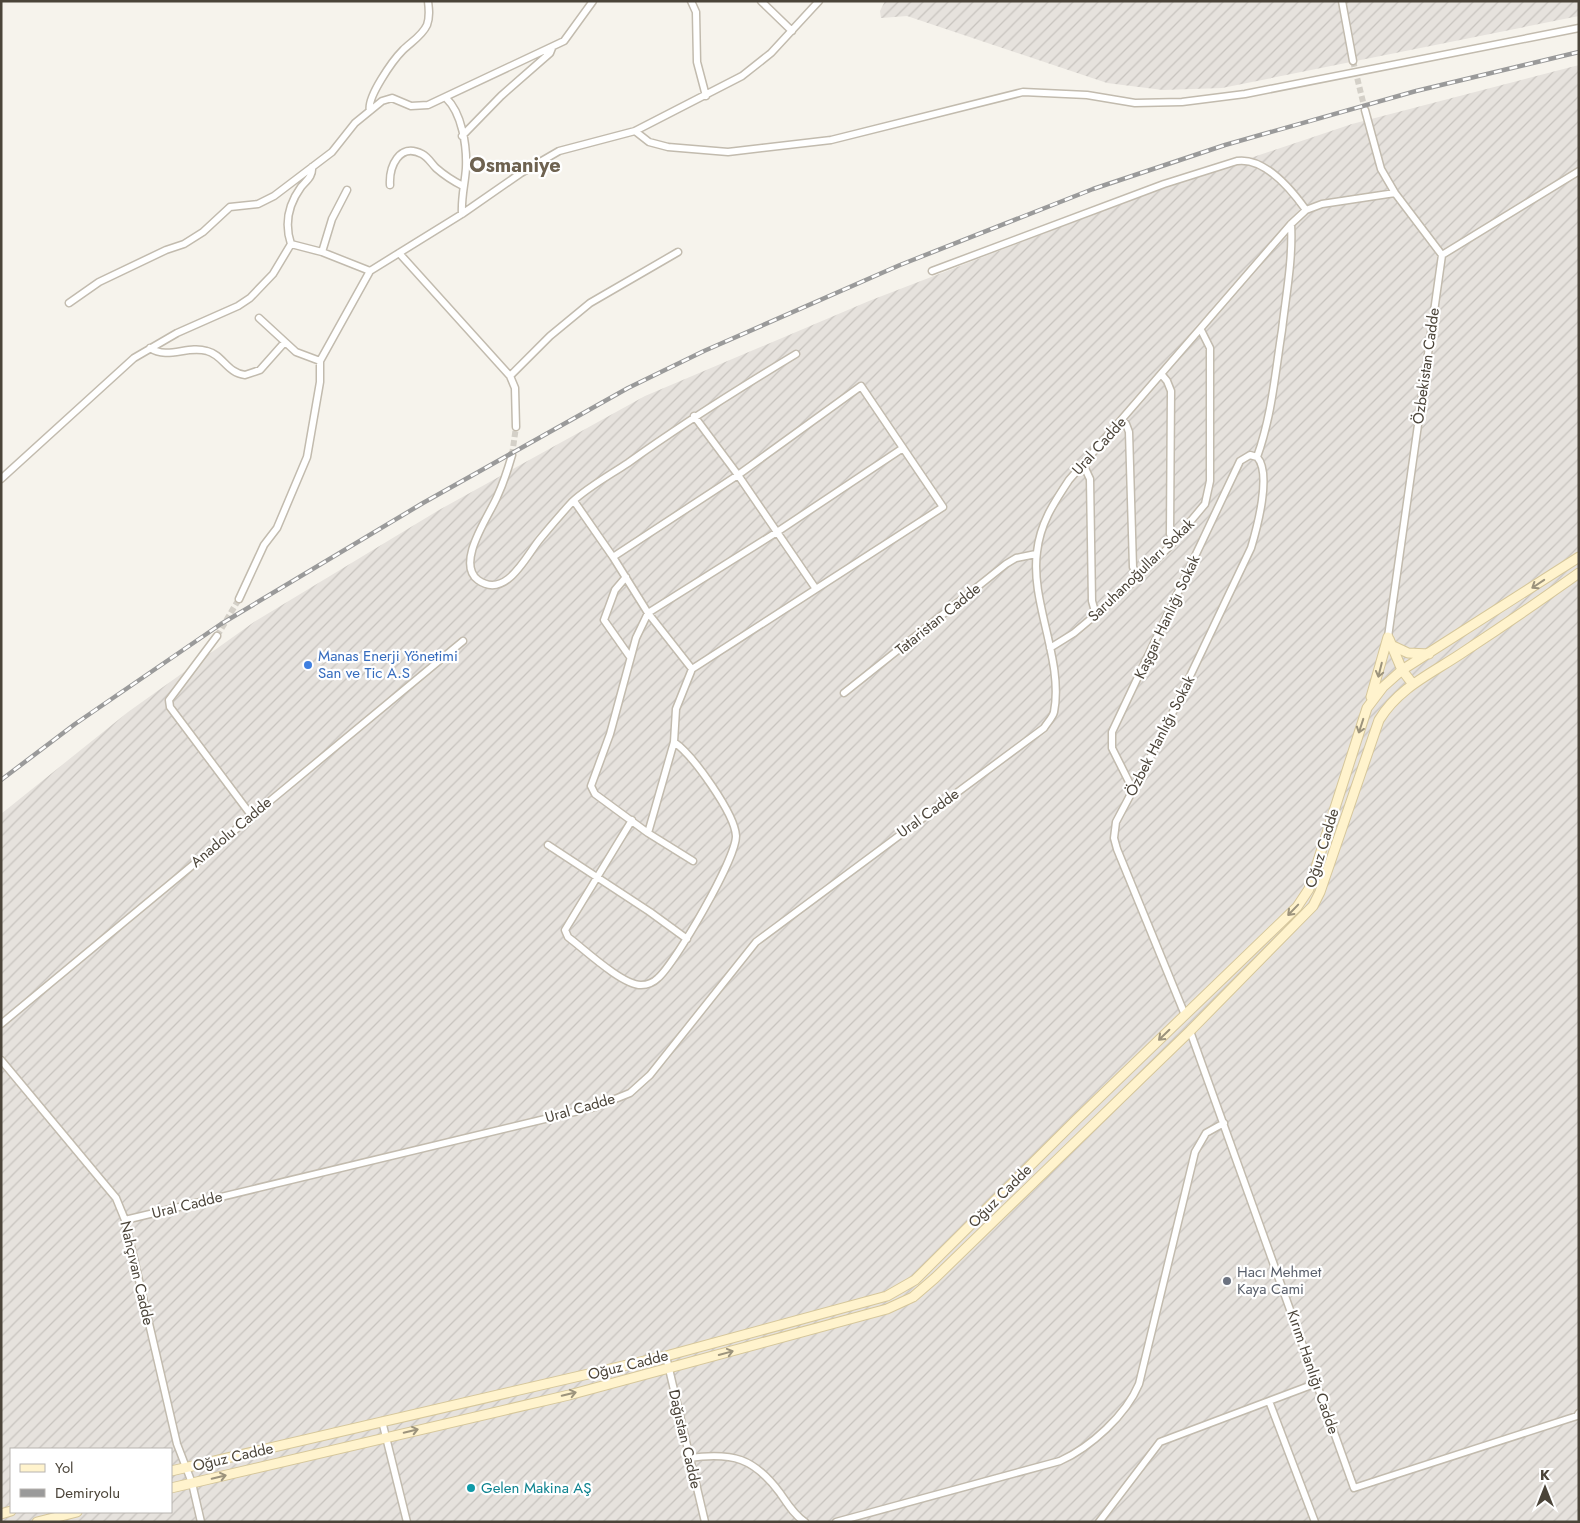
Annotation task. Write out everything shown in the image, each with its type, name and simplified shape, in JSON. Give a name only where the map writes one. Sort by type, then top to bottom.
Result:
[{"type":"street","points":[[370,111],[369,102],[395,59],[422,33],[427,25],[430,14],[428,1]]},
{"type":"street","points":[[69,303],[99,282],[166,250],[184,244],[203,232],[230,207],[264,202],[332,152],[355,123],[387,98],[420,107],[446,98],[552,48],[564,41],[593,1]]},
{"type":"street","points":[[691,1],[696,12],[698,62],[706,96]]},
{"type":"street","points":[[761,1],[792,31]]},
{"type":"street","points":[[239,599],[264,545],[277,528],[307,457],[320,382],[320,361],[370,271],[462,214],[521,173],[559,151],[635,131],[742,76],[771,53],[819,1]]},
{"type":"street","points":[[1342,1],[1353,61]]},
{"type":"street","points":[[635,131],[649,142],[668,147],[728,152],[831,140],[1023,92],[1087,95],[1135,103],[1182,102],[1245,94],[1579,28]]},
{"type":"street","points":[[462,136],[501,96],[550,54],[552,48]]},
{"type":"street","points":[[446,98],[456,112],[462,136],[466,166],[461,197],[462,214]]},
{"type":"street","points":[[1366,110],[1381,169],[1395,192],[1442,255],[1579,171]]},
{"type":"street","points":[[390,185],[392,164],[398,156],[410,153],[422,154],[440,171],[463,186]]},
{"type":"street","points":[[932,271],[1164,184],[1237,160],[1248,160],[1263,165],[1298,198],[1306,210]]},
{"type":"street","points":[[291,244],[286,230],[288,212],[301,187],[311,176],[312,166]]},
{"type":"street","points":[[322,252],[332,219],[346,190]]},
{"type":"street","name":"Ural Cadde","points":[[125,1220],[595,1106],[630,1093],[655,1069],[729,973],[756,942],[1044,728],[1054,713],[1054,672],[1038,584],[1036,554],[1047,513],[1069,480],[1291,224],[1306,210],[1322,204],[1395,192]]},
{"type":"street","points":[[1257,457],[1268,425],[1289,272],[1292,243],[1291,224]]},
{"type":"street","points":[[291,244],[322,252],[370,271]]},
{"type":"street","points":[[1,479],[109,379],[150,348],[177,333],[238,306],[250,298],[273,274],[291,244]]},
{"type":"street","points":[[510,376],[550,336],[590,303],[678,252]]},
{"type":"street","points":[[399,253],[510,376],[515,388],[516,427]]},
{"type":"street","name":"Özbekistan Cadde","points":[[1389,641],[1442,255]]},
{"type":"street","points":[[259,318],[296,352],[320,361]]},
{"type":"street","name":"Saruhanoğulları Sokak","points":[[1050,648],[1074,633],[1138,577],[1202,509],[1210,488],[1210,348],[1200,330]]},
{"type":"street","points":[[150,348],[164,353],[199,349],[209,351],[218,356],[231,370],[245,375],[260,370],[284,343]]},
{"type":"street","points":[[512,455],[496,498],[473,545],[470,559],[471,572],[478,580],[489,584],[501,583],[514,574],[538,540],[574,501],[694,416],[796,354]]},
{"type":"street","points":[[1162,375],[1168,384],[1171,396],[1170,534],[1173,541]]},
{"type":"street","points":[[613,557],[738,475],[861,386],[944,507],[692,669],[676,709],[674,742],[648,833]]},
{"type":"street","points":[[694,416],[738,475],[816,589]]},
{"type":"street","points":[[1122,420],[1129,432],[1133,570],[1138,577]]},
{"type":"street","points":[[693,861],[648,833],[596,794],[591,786],[610,734],[636,638],[648,613],[777,532],[903,448]]},
{"type":"street","name":"Kaşgar Hanlığı Sokak","points":[[1133,790],[1112,748],[1112,732],[1240,461],[1250,455],[1257,457]]},
{"type":"street","name":"Özbek Hanlığı Sokak","points":[[1184,1015],[1115,843],[1116,822],[1161,737],[1250,548],[1258,520],[1263,490],[1262,463],[1257,457]]},
{"type":"street","points":[[1083,464],[1090,479],[1092,602],[1096,615]]},
{"type":"street","points":[[574,501],[613,557],[648,613],[692,669]]},
{"type":"street","name":"Tataristan Cadde","points":[[844,694],[1006,564],[1016,558],[1036,554]]},
{"type":"street","name":"Oğuz Cadde","points":[[172,1471],[666,1356],[887,1296],[915,1280],[1184,1015],[1297,908],[1307,894],[1370,702],[1402,670],[1579,557]]},
{"type":"street","name":"Oğuz Cadde","points":[[172,1488],[386,1436],[569,1395],[887,1309],[913,1297],[1190,1031],[1313,906],[1320,892],[1380,720],[1389,704],[1412,683],[1445,665],[1579,573]]},
{"type":"street","points":[[626,577],[615,590],[604,620],[630,657]]},
{"type":"street","points":[[217,636],[169,700],[170,707],[251,815]]},
{"type":"street","name":"Anadolu Cadde","points":[[1,1024],[463,641]]},
{"type":"street","points":[[1389,641],[1408,653],[1429,654]]},
{"type":"street","points":[[1389,641],[1402,670],[1412,683]]},
{"type":"street","points":[[1370,702],[1389,641]]},
{"type":"street","points":[[632,820],[566,928],[566,933],[621,977],[636,985],[652,982],[664,972],[687,939],[727,863],[736,836],[730,817],[718,796],[689,755],[674,742]]},
{"type":"street","points":[[548,846],[687,939]]},
{"type":"street","points":[[1184,1015],[1190,1031]]},
{"type":"street","name":"Kırım Hanlığı Cadde","points":[[1190,1031],[1354,1488],[1577,1416],[1579,1412]]},
{"type":"street","name":"Nahçıvan Cadde","points":[[1,1060],[116,1198],[125,1220],[177,1444],[192,1483],[201,1522]]},
{"type":"street","points":[[836,1522],[1060,1461],[1076,1453],[1116,1419],[1130,1402],[1139,1384],[1196,1152],[1206,1133],[1224,1123]]},
{"type":"street","name":"Dağıstan Cadde","points":[[666,1356],[705,1522]]},
{"type":"street","points":[[1099,1522],[1160,1442],[1317,1383]]},
{"type":"street","points":[[1269,1401],[1315,1522]]},
{"type":"street","points":[[382,1421],[407,1522]]},
{"type":"street","points":[[689,1458],[724,1457],[754,1465],[766,1474],[788,1505],[805,1522]]},
{"type":"street","points":[[36,1522],[73,1513]]},
{"type":"shaded area","points":[[885,1],[1579,1],[1579,16],[1222,88],[1163,90],[1107,83],[907,16],[881,18],[880,11]]},
{"type":"shaded area","points":[[1579,65],[1579,1521],[1,1522],[1,814],[128,712],[254,622],[439,510],[645,396],[869,301],[1167,186],[1352,124]]},
{"type":"tunnel","points":[[1353,61],[1365,110]]},
{"type":"tunnel","points":[[512,455],[516,427]]},
{"type":"tunnel","points":[[217,636],[239,599]]},
{"type":"railway","points":[[1,780],[75,724],[221,624],[423,503],[628,388],[704,351],[900,265],[1093,189],[1225,145],[1416,91],[1579,52]]},
{"type":"place","name":"Manas Enerji Yönetimi San ve Tic A.S","points":[[308,665]]},
{"type":"place","name":"Hacı Mehmet Kaya Cami","points":[[1227,1281]]},
{"type":"place","name":"Gelen Makina AŞ","points":[[471,1488]]},
{"type":"district","name":"Osmaniye","points":[[515,165]]}]
